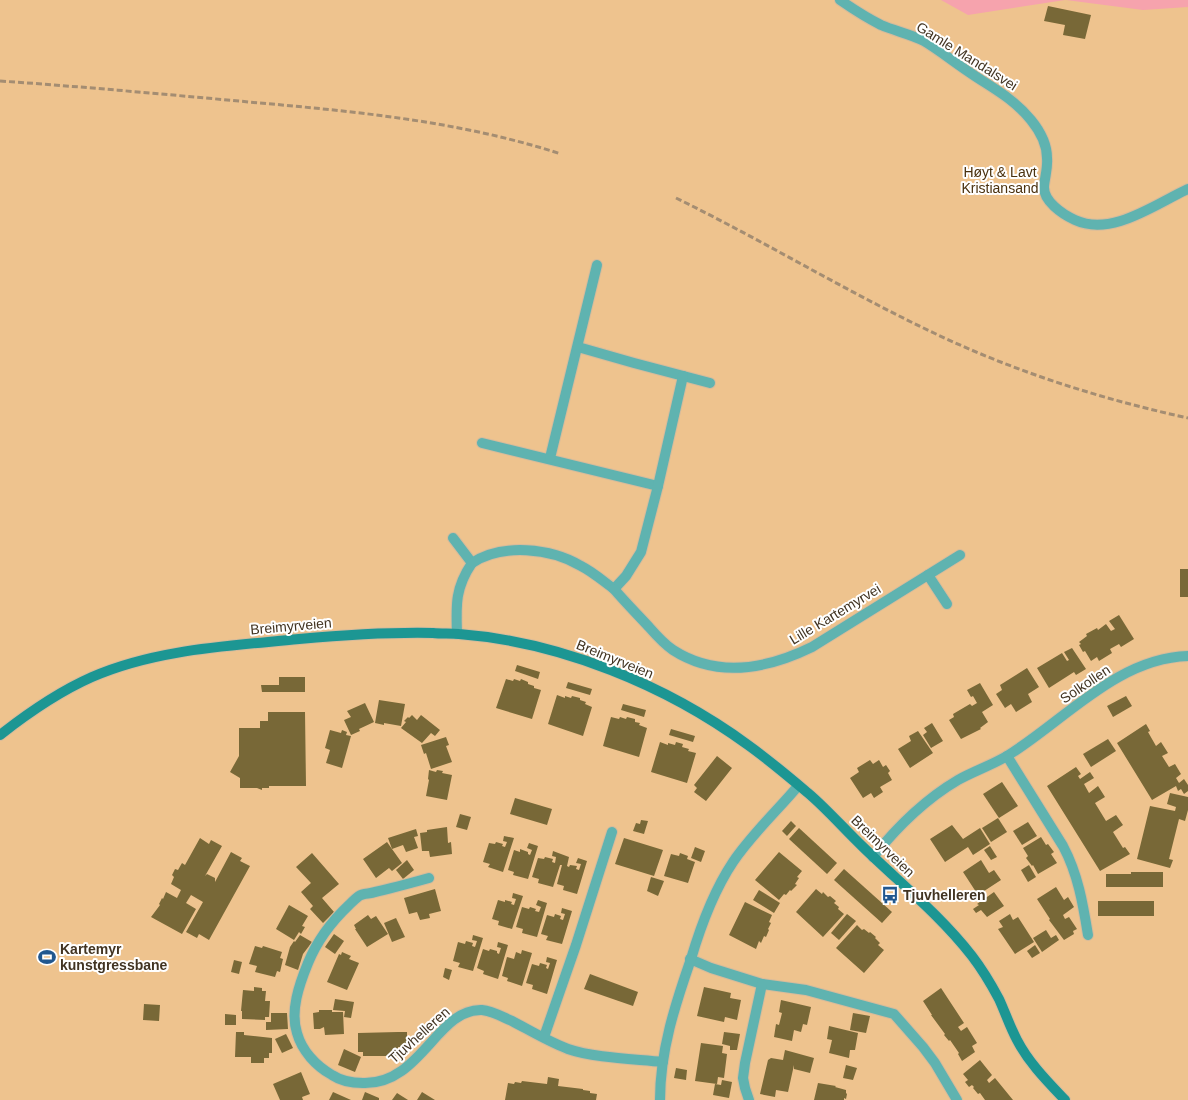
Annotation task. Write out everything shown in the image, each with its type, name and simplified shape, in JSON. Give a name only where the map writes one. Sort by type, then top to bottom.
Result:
[{"type":"street","name":"Gamle Mandalsvei","points":[[840,0],[882,25],[924,41],[1011,100],[1031,121],[1044,142],[1047,159],[1044,186],[1049,200],[1055,207],[1076,221],[1105,225],[1118,222],[1130,218],[1188,189]]},
{"type":"street","points":[[550,458],[598,265]]},
{"type":"street","points":[[578,347],[710,383]]},
{"type":"street","points":[[614,589],[626,576],[641,552],[658,486],[683,376]]},
{"type":"street","points":[[482,443],[550,458],[658,486]]},
{"type":"street","points":[[453,538],[472,563],[463,578],[458,591],[456,610],[457,634]]},
{"type":"street","name":"Lille Kartemyrvei","points":[[472,563],[484,556],[504,551],[529,551],[548,554],[581,566],[614,589],[672,650],[701,663],[726,668],[740,668],[777,662],[812,647],[960,555]]},
{"type":"street","points":[[928,575],[947,604]]},
{"type":"street","name":"Breimyrveien","points":[[0,735],[44,703],[92,677],[115,668],[186,651],[351,634],[457,634],[512,642],[591,662],[676,700],[725,730],[766,759],[819,803],[873,857],[937,916],[971,955],[990,983],[1018,1041],[1030,1060],[1065,1100]]},
{"type":"street","name":"Solkollen","points":[[873,857],[896,830],[931,798],[958,780],[1007,756],[1096,692],[1125,674],[1157,660],[1188,656]]},
{"type":"street","points":[[1007,756],[1071,861],[1078,882],[1088,935]]},
{"type":"street","points":[[660,1100],[662,1062],[681,985],[698,932],[710,905],[732,864],[742,850],[798,786]]},
{"type":"street","points":[[544,1037],[576,945],[612,832]]},
{"type":"street","name":"Tjuvhelleren","points":[[429,878],[399,887],[359,895],[334,920],[326,932],[308,964],[294,1011],[294,1023],[297,1035],[307,1053],[320,1067],[336,1078],[355,1083],[383,1081],[401,1072],[423,1052],[450,1023],[460,1016],[480,1010],[492,1012],[569,1049],[579,1052],[662,1062]]},
{"type":"street","points":[[690,959],[711,968],[762,984],[806,990],[894,1014],[935,1063],[957,1100]]},
{"type":"street","points":[[749,1100],[743,1078],[762,984]]},
{"type":"green space","name":"Høyt & Lavt Kristiansand","points":[[0,0],[1188,0],[1188,1100],[0,1100]]},
{"type":"shaded area","points":[[941,0],[1065,0],[968,15]]},
{"type":"shaded area","points":[[1066,0],[1188,0],[1188,7],[1143,10]]},
{"type":"building","points":[[1048,6],[1091,15],[1085,39],[1063,35],[1065,25],[1044,21]]},
{"type":"building","points":[[1180,569],[1188,569],[1188,597],[1180,597]]},
{"type":"building","points":[[1119,615],[1134,639],[1121,647],[1119,644],[1110,649],[1112,653],[1099,661],[1097,657],[1091,661],[1085,651],[1083,652],[1079,642],[1087,636],[1086,634],[1097,628],[1098,630],[1106,624],[1111,631],[1115,629],[1109,621]]},
{"type":"building","points":[[1072,648],[1086,669],[1076,675],[1074,672],[1049,688],[1037,668],[1062,653],[1067,661],[1069,660],[1064,652]]},
{"type":"building","points":[[517,665],[540,672],[538,679],[515,671]]},
{"type":"building","points":[[1027,668],[1039,687],[1028,694],[1032,702],[1016,712],[1011,704],[1005,708],[996,694],[1002,690],[1000,685]]},
{"type":"building","points":[[279,677],[305,677],[305,692],[262,692],[261,685],[279,685]]},
{"type":"building","points":[[506,679],[520,681],[521,679],[534,686],[534,688],[541,690],[532,719],[496,708]]},
{"type":"building","points":[[568,682],[592,689],[590,695],[566,688]]},
{"type":"building","points":[[980,683],[993,705],[982,712],[988,722],[980,728],[981,729],[961,739],[949,720],[954,717],[953,714],[970,704],[972,706],[977,703],[967,690]]},
{"type":"building","points":[[557,695],[565,698],[565,696],[571,698],[572,696],[580,698],[580,700],[586,702],[585,704],[592,707],[583,736],[548,724]]},
{"type":"building","points":[[1126,696],[1132,706],[1113,717],[1107,706]]},
{"type":"building","points":[[379,700],[405,704],[401,726],[375,723]]},
{"type":"building","points":[[365,703],[374,722],[359,729],[360,731],[351,735],[344,720],[351,717],[347,711]]},
{"type":"building","points":[[623,704],[646,710],[644,717],[621,710]]},
{"type":"building","points":[[268,712],[305,712],[306,786],[269,786],[269,788],[262,788],[262,790],[257,788],[240,788],[240,778],[230,772],[239,756],[239,728],[260,728],[260,721],[268,721]]},
{"type":"building","points":[[412,715],[417,720],[421,715],[440,730],[435,736],[431,733],[422,743],[401,728],[406,722],[404,721]]},
{"type":"building","points":[[611,717],[626,719],[627,717],[635,719],[635,722],[640,723],[639,725],[647,728],[639,757],[603,746]]},
{"type":"building","points":[[932,723],[943,741],[931,748],[923,735],[927,732],[924,728]]},
{"type":"building","points":[[1146,724],[1150,731],[1148,732],[1156,746],[1161,742],[1168,753],[1162,756],[1169,767],[1175,764],[1181,774],[1176,778],[1179,783],[1184,779],[1188,785],[1188,791],[1184,794],[1181,789],[1178,791],[1176,786],[1152,800],[1117,743]]},
{"type":"building","points":[[671,729],[695,736],[693,742],[669,735]]},
{"type":"building","points":[[330,730],[341,733],[342,730],[347,732],[346,735],[351,736],[342,768],[326,763],[330,750],[325,748]]},
{"type":"building","points":[[918,731],[933,753],[910,768],[898,749],[911,741],[909,736]]},
{"type":"building","points":[[446,737],[449,745],[446,746],[452,762],[431,769],[426,753],[424,754],[421,745]]},
{"type":"building","points":[[1108,739],[1116,751],[1091,767],[1083,754]]},
{"type":"building","points":[[660,742],[668,745],[668,743],[675,745],[676,742],[683,744],[682,747],[689,749],[688,751],[696,753],[687,783],[651,772]]},
{"type":"building","points":[[717,756],[732,768],[706,801],[694,792],[697,788],[694,785]]},
{"type":"building","points":[[870,760],[873,764],[879,760],[883,767],[886,765],[890,771],[888,773],[892,780],[880,787],[883,792],[874,798],[871,793],[863,798],[850,778],[859,772],[857,768]]},
{"type":"building","points":[[1076,767],[1081,774],[1078,776],[1080,779],[1090,772],[1094,778],[1084,784],[1089,793],[1098,786],[1105,797],[1095,803],[1106,821],[1116,815],[1123,825],[1113,832],[1123,848],[1125,847],[1130,854],[1100,871],[1047,786]]},
{"type":"building","points":[[429,770],[436,772],[437,770],[443,771],[442,773],[452,775],[447,800],[426,796]]},
{"type":"building","points":[[1002,782],[1018,806],[999,818],[983,794]]},
{"type":"building","points":[[1170,793],[1188,797],[1188,810],[1185,821],[1179,819],[1169,859],[1173,860],[1170,868],[1137,859],[1150,806],[1175,811],[1176,807],[1167,804]]},
{"type":"building","points":[[515,798],[552,809],[547,825],[510,814]]},
{"type":"building","points":[[460,814],[471,817],[467,830],[456,827]]},
{"type":"building","points":[[998,818],[1007,832],[991,842],[982,828]]},
{"type":"building","points":[[641,820],[648,821],[644,834],[633,831],[636,823],[640,824]]},
{"type":"building","points":[[791,821],[796,826],[787,836],[782,831]]},
{"type":"building","points":[[1028,822],[1037,836],[1022,845],[1013,831]]},
{"type":"building","points":[[952,825],[963,839],[980,828],[990,844],[973,855],[968,847],[945,862],[930,839]]},
{"type":"building","points":[[447,827],[448,843],[451,842],[452,854],[430,857],[429,851],[422,851],[420,833],[427,832],[427,830]]},
{"type":"building","points":[[799,828],[837,863],[827,874],[789,839]]},
{"type":"building","points":[[416,829],[418,836],[414,837],[418,848],[406,852],[403,845],[392,849],[388,838]]},
{"type":"building","points":[[504,836],[514,838],[503,872],[488,867],[490,864],[483,862],[489,843],[495,844],[496,842],[503,844],[502,846],[505,847],[507,842],[503,841]]},
{"type":"building","points":[[1041,837],[1046,845],[1048,844],[1054,852],[1051,854],[1057,863],[1038,874],[1033,865],[1032,866],[1026,858],[1028,856],[1023,848]]},
{"type":"building","points":[[200,838],[209,844],[211,840],[222,846],[205,876],[207,874],[215,878],[215,882],[231,852],[242,858],[240,861],[250,866],[209,940],[199,934],[197,938],[186,932],[203,902],[191,895],[186,903],[196,909],[182,934],[151,917],[160,905],[159,904],[166,892],[177,898],[181,890],[171,884],[174,877],[172,875],[175,869],[178,870],[182,863],[185,865]]},
{"type":"building","points":[[624,838],[663,850],[654,876],[615,864]]},
{"type":"building","points":[[387,842],[402,863],[392,871],[389,868],[376,878],[363,859]]},
{"type":"building","points":[[529,843],[538,846],[528,879],[513,875],[514,872],[508,870],[514,850],[520,852],[520,849],[528,852],[530,855],[532,850],[527,848]]},
{"type":"building","points":[[990,846],[997,857],[991,860],[984,850]]},
{"type":"building","points":[[695,847],[705,851],[701,862],[691,858]]},
{"type":"building","points":[[553,851],[569,857],[567,866],[577,866],[576,869],[579,870],[581,864],[576,863],[578,858],[587,861],[577,894],[563,890],[564,886],[557,884],[562,865],[560,865],[553,887],[538,883],[539,879],[532,877],[538,858],[544,859],[545,857],[553,859],[552,862],[555,863],[556,857],[552,856]]},
{"type":"building","points":[[779,852],[802,871],[797,877],[799,878],[795,884],[797,885],[786,895],[784,894],[779,900],[755,880]]},
{"type":"building","points":[[312,853],[339,884],[322,898],[334,912],[323,923],[310,909],[313,906],[301,892],[311,883],[296,867]]},
{"type":"building","points":[[680,853],[688,856],[687,859],[695,862],[688,883],[664,876],[671,854],[679,856]]},
{"type":"building","points":[[407,860],[414,870],[403,879],[396,870]]},
{"type":"building","points":[[981,860],[989,873],[994,870],[1001,880],[978,895],[963,872]]},
{"type":"building","points":[[1029,865],[1036,877],[1028,882],[1021,870]]},
{"type":"building","points":[[844,869],[892,912],[882,923],[834,880]]},
{"type":"building","points":[[1131,872],[1163,872],[1163,887],[1106,887],[1106,874],[1131,874]]},
{"type":"building","points":[[651,877],[664,881],[658,896],[647,891]]},
{"type":"building","points":[[1056,887],[1064,900],[1068,897],[1074,907],[1063,915],[1065,919],[1069,917],[1077,929],[1073,931],[1074,934],[1064,940],[1049,920],[1050,919],[1037,899]]},
{"type":"building","points":[[435,889],[441,911],[429,914],[430,918],[420,920],[417,912],[409,914],[404,898]]},
{"type":"building","points":[[816,889],[822,894],[823,892],[828,897],[830,896],[836,901],[834,903],[844,914],[823,937],[796,912]]},
{"type":"building","points":[[759,890],[780,903],[774,913],[753,900]]},
{"type":"building","points":[[994,892],[1004,906],[987,917],[981,910],[976,913],[973,909],[979,905],[977,904]]},
{"type":"building","points":[[513,893],[523,896],[512,929],[498,925],[499,921],[492,919],[498,900],[512,902],[511,904],[514,905],[516,899],[512,898]]},
{"type":"building","points":[[538,900],[547,903],[537,937],[522,933],[523,929],[516,927],[522,907],[529,909],[530,907],[539,912],[541,907],[536,905]]},
{"type":"building","points":[[1098,901],[1154,901],[1154,916],[1098,916]]},
{"type":"building","points":[[745,902],[772,915],[766,937],[764,936],[761,943],[759,941],[756,949],[729,935]]},
{"type":"building","points":[[289,905],[308,916],[302,926],[305,927],[301,934],[299,932],[294,940],[276,929]]},
{"type":"building","points":[[562,908],[572,911],[562,944],[546,940],[548,936],[541,934],[547,915],[554,917],[555,914],[561,916],[560,919],[563,920],[565,914],[561,913]]},
{"type":"building","points":[[847,914],[856,921],[839,940],[831,933]]},
{"type":"building","points":[[1010,914],[1013,920],[1018,917],[1034,942],[1015,954],[998,929],[1003,927],[999,921]]},
{"type":"building","points":[[368,915],[371,919],[376,916],[388,934],[367,947],[354,925]]},
{"type":"building","points":[[396,918],[405,937],[392,942],[384,923]]},
{"type":"building","points":[[857,925],[862,930],[864,929],[869,933],[870,932],[876,937],[875,938],[880,943],[878,945],[884,950],[864,973],[836,948]]},
{"type":"building","points":[[1046,930],[1051,938],[1056,935],[1059,940],[1042,952],[1033,938]]},
{"type":"building","points":[[334,934],[344,941],[335,954],[325,947]]},
{"type":"building","points":[[300,935],[312,942],[303,954],[298,970],[285,965],[290,947]]},
{"type":"building","points":[[473,935],[483,938],[473,971],[458,967],[460,963],[453,961],[458,942],[465,944],[466,941],[473,943],[472,946],[475,947],[477,941],[472,940]]},
{"type":"building","points":[[498,942],[508,945],[498,979],[483,974],[484,971],[477,968],[483,949],[497,951],[499,954],[501,948],[497,947]]},
{"type":"building","points":[[1035,945],[1040,953],[1032,958],[1027,951]]},
{"type":"building","points":[[255,946],[262,948],[263,946],[282,952],[280,958],[283,959],[280,972],[277,971],[275,977],[255,972],[257,966],[249,964]]},
{"type":"building","points":[[522,950],[532,953],[522,986],[507,981],[508,978],[502,976],[507,957],[514,959],[516,952],[521,954]]},
{"type":"building","points":[[342,952],[351,956],[349,959],[359,963],[347,990],[327,982],[339,954],[341,955]]},
{"type":"building","points":[[547,957],[557,960],[547,994],[532,989],[533,985],[526,983],[532,964],[539,966],[540,963],[547,965],[546,968],[548,969],[550,963],[546,962]]},
{"type":"building","points":[[234,960],[242,962],[239,974],[231,972]]},
{"type":"building","points":[[445,968],[452,970],[449,980],[443,977]]},
{"type":"building","points":[[590,974],[638,992],[633,1006],[584,989]]},
{"type":"building","points":[[254,987],[262,988],[262,991],[266,991],[265,1001],[270,1001],[269,1017],[265,1017],[265,1020],[242,1019],[241,1011],[243,990],[254,991]]},
{"type":"building","points":[[704,987],[731,993],[730,998],[741,1000],[737,1020],[725,1017],[724,1022],[697,1016]]},
{"type":"building","points":[[941,988],[964,1023],[958,1027],[961,1031],[967,1027],[977,1043],[972,1046],[975,1052],[962,1061],[958,1054],[959,1053],[950,1040],[949,1041],[944,1035],[945,1034],[923,1001]]},
{"type":"building","points":[[335,999],[354,1002],[351,1018],[344,1017],[345,1011],[333,1010]]},
{"type":"building","points":[[781,1000],[811,1007],[807,1025],[803,1024],[801,1032],[794,1030],[792,1041],[774,1037],[776,1024],[779,1025],[782,1013],[779,1012]]},
{"type":"building","points":[[144,1004],[160,1005],[159,1021],[143,1020]]},
{"type":"building","points":[[319,1010],[343,1012],[344,1034],[325,1035],[324,1027],[314,1029],[313,1013],[319,1012]]},
{"type":"building","points":[[271,1013],[287,1013],[288,1029],[266,1030],[266,1022],[271,1022]]},
{"type":"building","points":[[853,1013],[870,1016],[866,1033],[850,1030]]},
{"type":"building","points":[[225,1014],[236,1015],[236,1025],[225,1025]]},
{"type":"building","points":[[829,1026],[858,1033],[855,1050],[850,1050],[849,1058],[829,1053],[832,1040],[827,1039]]},
{"type":"building","points":[[236,1032],[244,1032],[244,1035],[272,1038],[272,1053],[269,1053],[269,1058],[264,1058],[264,1063],[251,1063],[251,1057],[235,1057]]},
{"type":"building","points":[[407,1032],[407,1047],[398,1047],[398,1056],[363,1056],[363,1052],[358,1052],[358,1033]]},
{"type":"building","points":[[724,1032],[740,1034],[737,1050],[730,1050],[730,1046],[722,1044]]},
{"type":"building","points":[[286,1034],[293,1048],[282,1053],[275,1039]]},
{"type":"building","points":[[701,1043],[723,1046],[722,1053],[727,1054],[724,1078],[718,1077],[717,1084],[695,1081]]},
{"type":"building","points":[[344,1049],[361,1057],[355,1072],[338,1065]]},
{"type":"building","points":[[785,1050],[814,1058],[810,1073],[794,1069],[794,1065],[788,1092],[776,1090],[775,1097],[760,1094],[768,1060],[771,1058],[783,1060]]},
{"type":"building","points":[[980,1060],[992,1075],[987,1080],[989,1083],[995,1078],[1013,1100],[985,1100],[980,1093],[978,1094],[972,1085],[969,1087],[965,1082],[968,1080],[963,1074]]},
{"type":"building","points":[[846,1065],[857,1068],[853,1080],[843,1078]]},
{"type":"building","points":[[676,1068],[687,1070],[686,1080],[674,1078]]},
{"type":"building","points":[[301,1072],[310,1094],[302,1097],[303,1100],[280,1100],[273,1084]]},
{"type":"building","points":[[548,1077],[559,1079],[558,1086],[583,1089],[590,1091],[590,1093],[597,1094],[596,1100],[505,1100],[508,1083],[521,1083],[522,1081],[547,1084]]},
{"type":"building","points":[[722,1080],[732,1082],[729,1098],[713,1095],[715,1084],[721,1085]]},
{"type":"building","points":[[818,1083],[836,1086],[835,1087],[846,1090],[846,1099],[814,1100]]},
{"type":"building","points":[[333,1092],[351,1100],[329,1100]]},
{"type":"building","points":[[365,1092],[379,1098],[379,1100],[362,1100]]},
{"type":"building","points":[[422,1092],[435,1100],[417,1100]]},
{"type":"building","points":[[397,1093],[408,1100],[392,1100]]},
{"type":"railway","points":[[0,81],[298,106],[374,115],[449,126],[524,143],[561,154]]},
{"type":"railway","points":[[676,198],[709,214],[870,301],[966,348],[1059,383],[1123,402],[1188,418]]},
{"type":"place","name":"Tjuvhelleren","points":[[890,895]]},
{"type":"place","name":"Kartemyr kunstgressbane","points":[[47,957]]}]
